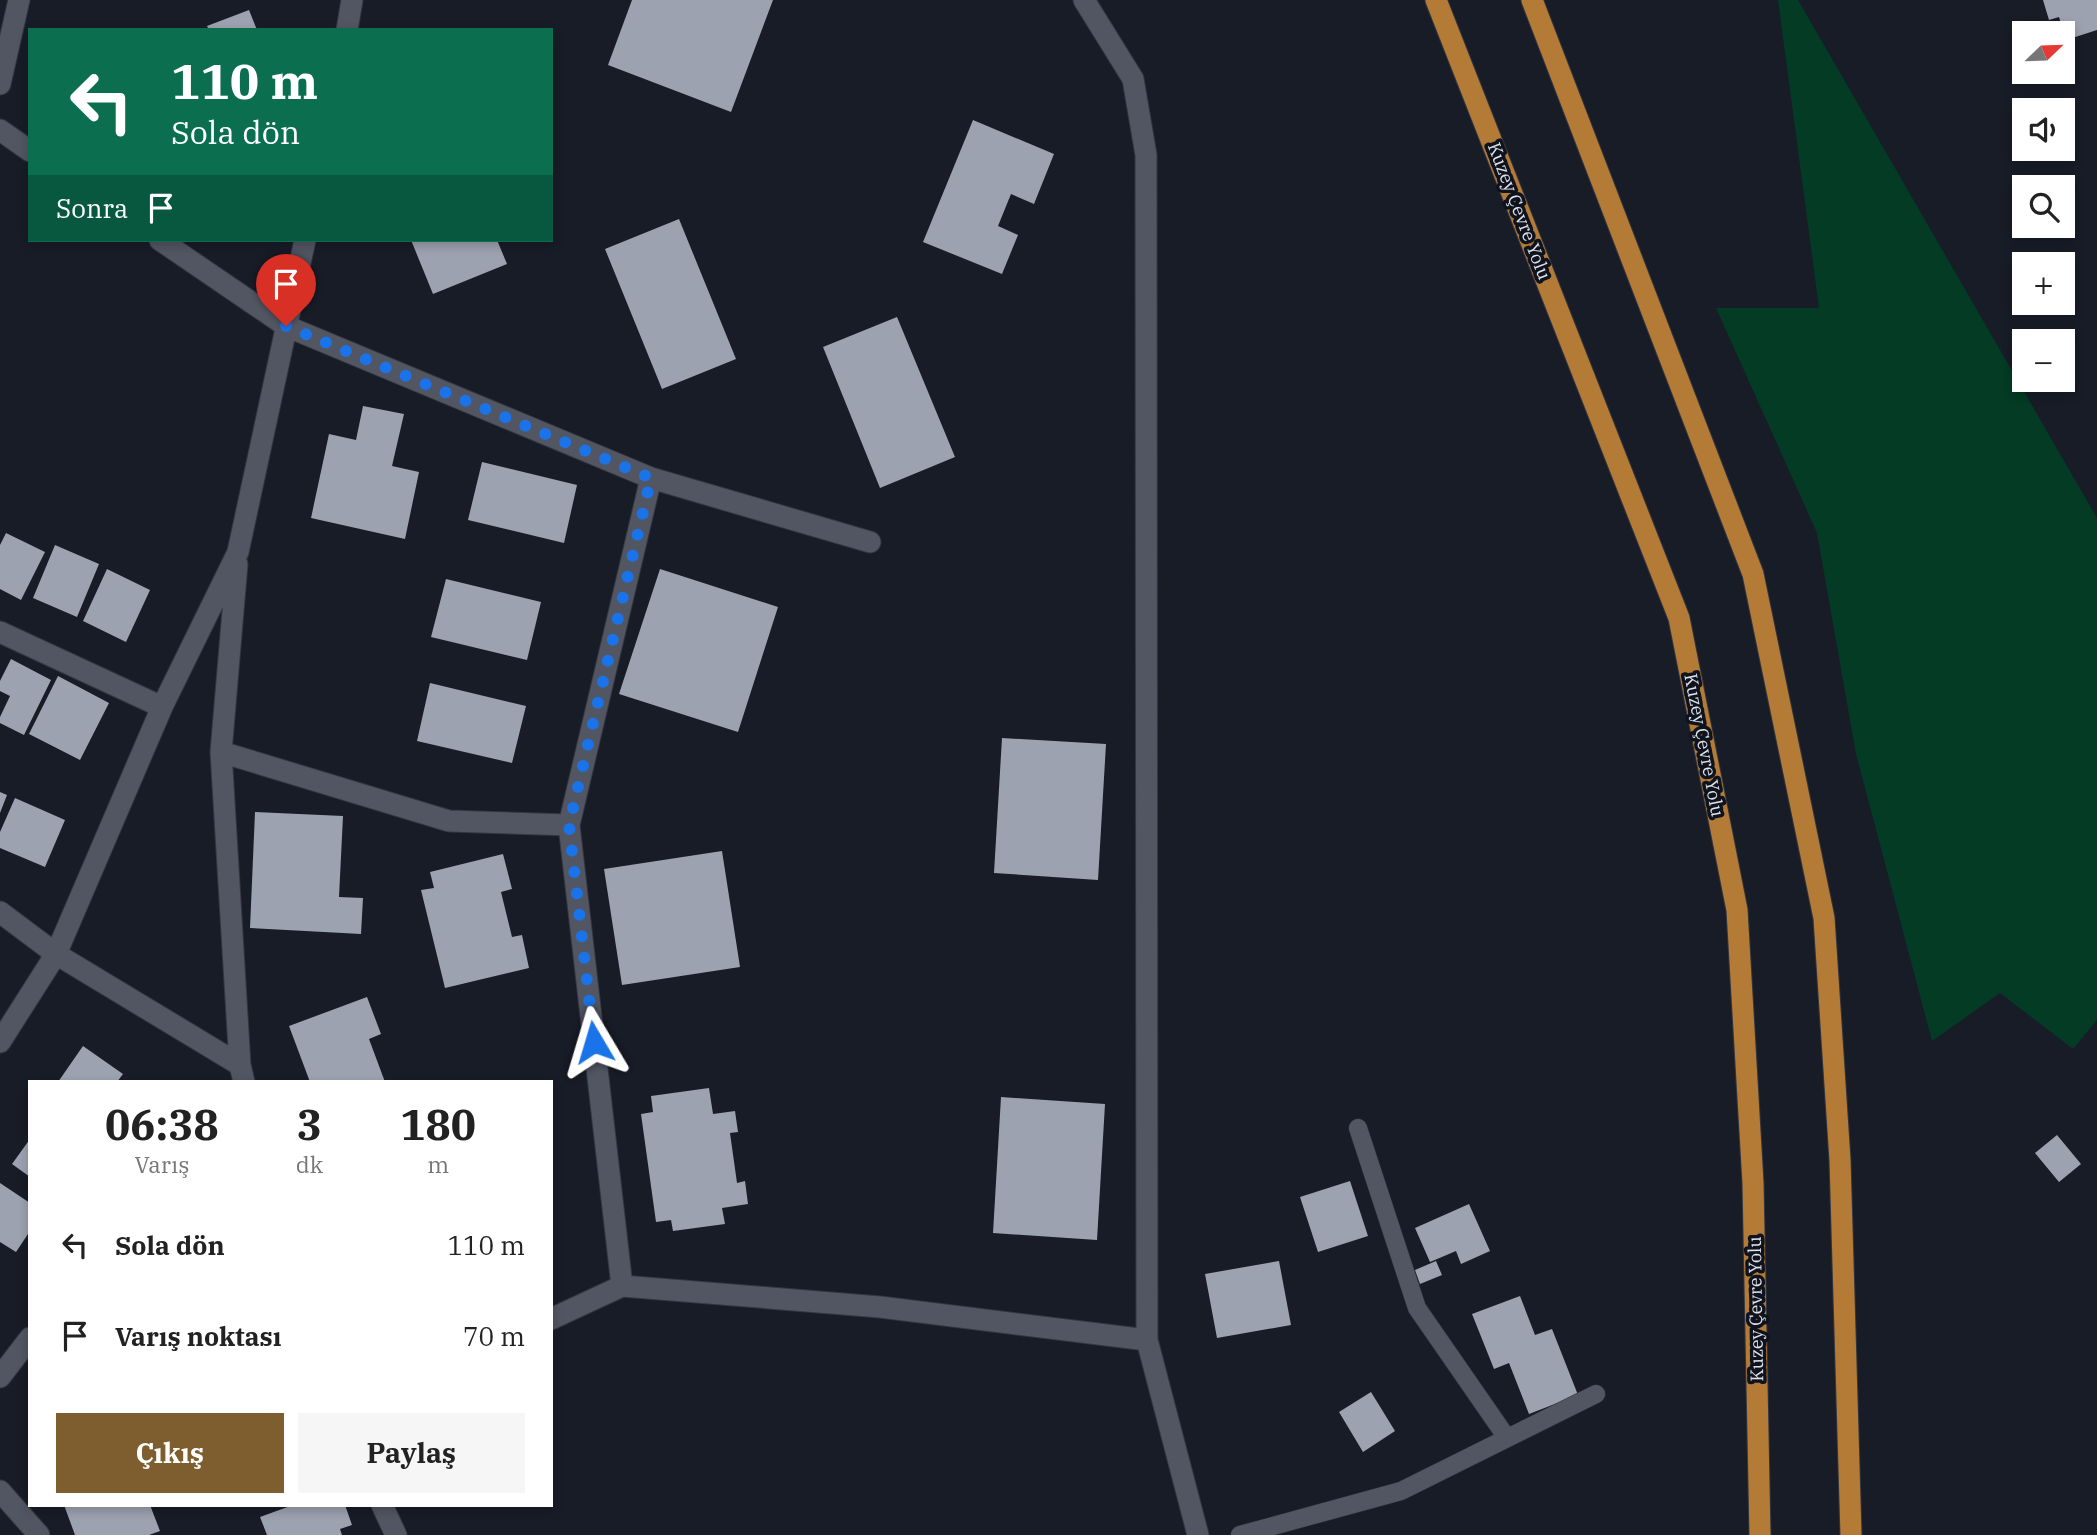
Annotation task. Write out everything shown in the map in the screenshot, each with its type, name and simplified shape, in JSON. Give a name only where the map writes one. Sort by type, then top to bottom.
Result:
[{"type":"main road","name":"Kuzey Çevre Yolu","points":[[1436,0],[1679,618],[1737,911],[1753,1183],[1760,1535]]},
{"type":"main road","points":[[1532,0],[1748,561],[1758,600],[1824,918],[1840,1160],[1851,1535]]},
{"type":"street","points":[[0,84],[19,0]]},
{"type":"street","points":[[347,28],[352,0]]},
{"type":"street","points":[[1085,1],[1133,79],[1146,155],[1147,1340],[1198,1535]]},
{"type":"street","points":[[0,130],[28,150]]},
{"type":"street","points":[[163,242],[286,326],[651,478],[870,542]]},
{"type":"street","points":[[237,1076],[221,752],[238,552],[305,242]]},
{"type":"street","points":[[622,1286],[569,825],[651,478]]},
{"type":"street","points":[[0,1042],[56,954],[162,707],[238,552]]},
{"type":"street","points":[[0,632],[162,707]]},
{"type":"street","points":[[221,752],[449,821],[569,825]]},
{"type":"street","points":[[0,912],[56,954],[237,1076]]},
{"type":"street","points":[[553,1318],[622,1286],[880,1307],[1147,1340]]},
{"type":"street","points":[[0,1377],[28,1341]]},
{"type":"street","points":[[0,1491],[39,1535]]},
{"type":"street","points":[[383,1507],[396,1535]]},
{"type":"lane","points":[[1358,1128],[1417,1308],[1507,1438]]},
{"type":"lane","points":[[1240,1535],[1401,1490],[1596,1394]]},
{"type":"green space","points":[[1778,0],[1798,0],[2012,371],[2012,392],[2024,392],[2097,518],[2097,1020],[2073,1049],[2000,993],[1932,1041],[1856,754],[1817,533],[1716,308],[1819,308]]},
{"type":"building","points":[[632,0],[773,0],[731,112],[608,65]]},
{"type":"building","points":[[2043,0],[2097,0],[2097,30],[2076,37],[2076,21],[2060,21],[2059,17],[2049,20]]},
{"type":"building","points":[[249,10],[256,28],[208,28],[207,26]]},
{"type":"building","points":[[973,120],[1054,154],[1034,204],[1011,194],[998,226],[1018,235],[1002,274],[923,242]]},
{"type":"building","points":[[679,219],[736,359],[662,389],[605,249]]},
{"type":"building","points":[[412,242],[498,242],[507,264],[433,294]]},
{"type":"building","points":[[897,317],[955,457],[880,488],[823,347]]},
{"type":"building","points":[[363,406],[404,414],[392,466],[419,472],[405,539],[311,518],[329,434],[356,440]]},
{"type":"building","points":[[482,462],[577,485],[564,543],[468,520]]},
{"type":"building","points":[[6,533],[45,552],[21,600],[0,589],[0,545]]},
{"type":"building","points":[[55,545],[99,564],[77,617],[33,598]]},
{"type":"building","points":[[107,569],[150,590],[126,642],[83,621]]},
{"type":"building","points":[[660,569],[778,607],[738,732],[619,694]]},
{"type":"building","points":[[446,579],[541,602],[527,660],[431,637]]},
{"type":"building","points":[[11,659],[51,680],[24,735],[0,723],[10,696],[0,691],[0,681]]},
{"type":"building","points":[[58,676],[109,703],[80,760],[29,734]]},
{"type":"building","points":[[430,683],[526,706],[512,763],[417,741]]},
{"type":"building","points":[[1002,738],[1106,744],[1098,880],[994,873]]},
{"type":"building","points":[[0,792],[7,795],[0,813]]},
{"type":"building","points":[[15,798],[65,820],[45,867],[0,848],[0,832]]},
{"type":"building","points":[[255,812],[343,816],[339,897],[363,898],[361,934],[250,928]]},
{"type":"building","points":[[722,851],[740,967],[622,985],[604,869]]},
{"type":"building","points":[[503,854],[512,889],[501,892],[512,937],[522,935],[529,968],[445,988],[421,890],[434,888],[430,872]]},
{"type":"building","points":[[367,997],[381,1034],[369,1039],[384,1080],[309,1080],[289,1026]]},
{"type":"building","points":[[83,1046],[123,1074],[118,1080],[59,1080]]},
{"type":"building","points":[[709,1088],[713,1114],[735,1111],[738,1132],[730,1133],[737,1183],[745,1181],[748,1204],[722,1208],[725,1224],[673,1231],[671,1220],[656,1222],[641,1114],[653,1112],[651,1096]]},
{"type":"building","points":[[1001,1097],[1105,1104],[1097,1240],[993,1233]]},
{"type":"building","points":[[2057,1135],[2081,1164],[2059,1182],[2035,1153]]},
{"type":"building","points":[[28,1142],[28,1176],[12,1164]]},
{"type":"building","points":[[1350,1181],[1368,1236],[1318,1252],[1300,1197]]},
{"type":"building","points":[[0,1183],[28,1202],[28,1234],[16,1252],[0,1242]]},
{"type":"building","points":[[1469,1204],[1490,1251],[1461,1264],[1456,1251],[1430,1262],[1415,1228]]},
{"type":"building","points":[[1279,1261],[1291,1325],[1217,1338],[1205,1274]]},
{"type":"building","points":[[1436,1261],[1442,1275],[1420,1284],[1415,1270]]},
{"type":"building","points":[[1520,1296],[1535,1335],[1552,1329],[1578,1395],[1529,1414],[1509,1363],[1494,1369],[1472,1314]]},
{"type":"building","points":[[1371,1392],[1395,1431],[1363,1452],[1339,1412]]},
{"type":"building","points":[[65,1507],[151,1507],[160,1531],[149,1535],[75,1535]]},
{"type":"building","points":[[288,1507],[346,1507],[352,1525],[340,1529],[342,1535],[267,1535],[260,1517]]},
{"type":"route","points":[[286,326],[651,478],[569,825],[594,1042]]}]
